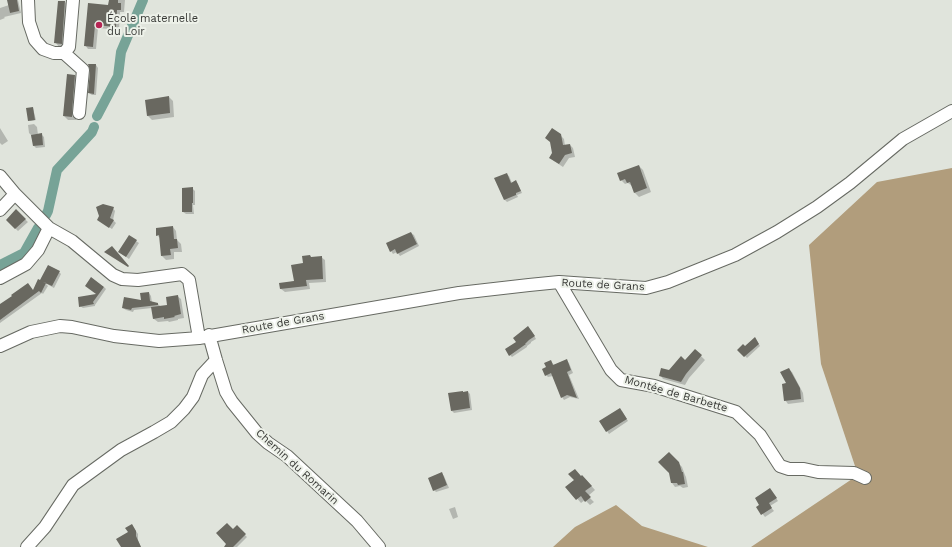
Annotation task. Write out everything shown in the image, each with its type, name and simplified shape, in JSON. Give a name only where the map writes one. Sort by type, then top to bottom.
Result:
[{"type":"street","points":[[28,0],[29,22],[35,40],[43,49],[54,53],[64,53],[83,70],[80,113]]},
{"type":"street","points":[[64,53],[69,47],[73,0]]},
{"type":"street","name":"Route de Grans","points":[[0,346],[32,332],[60,326],[72,327],[114,336],[159,341],[204,337],[459,294],[529,285],[560,282],[646,288],[668,282],[735,255],[777,232],[817,207],[850,183],[903,139],[952,111]]},
{"type":"street","name":"Chemin du Romarin","points":[[0,176],[15,194],[49,228],[72,241],[113,275],[138,280],[182,274],[189,280],[204,337],[216,360],[226,392],[232,402],[257,433],[268,443],[287,456],[357,521],[379,547]]},
{"type":"street","points":[[0,210],[15,194]]},
{"type":"street","points":[[0,278],[26,264],[38,250],[49,228]]},
{"type":"street","name":"Montée de Barbette","points":[[560,282],[612,370],[621,380],[654,386],[736,412],[760,435],[780,466],[789,469],[804,469],[818,472],[854,472],[865,478]]},
{"type":"street","points":[[27,547],[45,528],[73,485],[120,450],[171,422],[193,397],[202,375],[216,360]]},
{"type":"shaded area","points":[[952,168],[952,547],[751,547],[858,475],[821,364],[809,245],[877,182]]},
{"type":"shaded area","points":[[616,505],[642,526],[708,547],[553,547],[575,527]]},
{"type":"building","points":[[7,0],[17,0],[19,11],[10,13]]},
{"type":"building","points":[[109,0],[118,0],[118,3],[121,3],[121,10],[117,10],[116,27],[95,25],[93,47],[84,46],[88,3],[108,5]]},
{"type":"building","points":[[58,1],[65,1],[62,44],[54,43]]},
{"type":"building","points":[[88,64],[96,64],[94,94],[88,93],[90,71]]},
{"type":"building","points":[[67,74],[75,75],[72,117],[63,116]]},
{"type":"building","points":[[169,96],[170,113],[147,116],[145,100]]},
{"type":"building","points":[[33,107],[35,120],[28,121],[26,108]]},
{"type":"building","points":[[552,128],[561,134],[563,145],[570,144],[572,153],[565,155],[559,164],[549,158],[552,153],[550,142],[545,138]]},
{"type":"building","points":[[42,133],[43,145],[33,146],[31,135]]},
{"type":"building","points":[[639,165],[647,188],[634,193],[630,182],[627,183],[625,179],[620,181],[617,173]]},
{"type":"building","points":[[507,173],[511,183],[516,180],[521,191],[504,200],[494,178]]},
{"type":"building","points":[[193,187],[192,212],[182,212],[182,188]]},
{"type":"building","points":[[103,204],[114,207],[110,218],[114,220],[109,228],[97,220],[99,216],[96,207]]},
{"type":"building","points":[[16,209],[26,219],[15,229],[6,220]]},
{"type":"building","points":[[173,226],[174,239],[177,239],[178,248],[170,249],[171,255],[161,256],[159,235],[156,236],[156,228]]},
{"type":"building","points":[[411,232],[417,244],[397,254],[395,249],[390,252],[386,243]]},
{"type":"building","points":[[129,235],[137,240],[126,257],[118,252]]},
{"type":"building","points":[[112,246],[129,266],[128,267],[104,252]]},
{"type":"building","points":[[310,255],[311,257],[322,256],[323,279],[306,280],[307,286],[280,289],[279,283],[294,281],[291,265],[303,263],[302,256]]},
{"type":"building","points":[[48,265],[60,271],[52,286],[46,283],[41,293],[39,291],[0,320],[0,304],[12,296],[11,295],[28,283],[33,290],[38,279],[40,280]]},
{"type":"building","points":[[91,277],[104,287],[93,302],[94,304],[79,307],[78,297],[96,294],[85,286]]},
{"type":"building","points":[[149,292],[150,301],[158,303],[158,305],[132,308],[131,310],[122,308],[124,297],[141,300],[140,293]]},
{"type":"building","points":[[178,295],[181,314],[164,319],[164,317],[153,319],[151,307],[167,305],[166,297]]},
{"type":"building","points":[[528,326],[535,336],[509,356],[505,349],[516,342],[513,338]]},
{"type":"building","points":[[755,337],[759,344],[744,357],[737,350],[743,344],[745,346]]},
{"type":"building","points":[[695,349],[702,355],[681,382],[659,376],[661,368],[669,370],[681,356],[685,360]]},
{"type":"building","points":[[567,359],[571,370],[567,372],[577,398],[567,395],[561,398],[551,373],[545,376],[542,369],[546,367],[544,363],[551,360],[553,365]]},
{"type":"building","points":[[789,368],[800,388],[801,399],[784,401],[782,384],[786,383],[780,372]]},
{"type":"building","points":[[468,391],[470,408],[451,411],[448,393]]},
{"type":"building","points":[[620,408],[627,419],[606,432],[599,421]]},
{"type":"building","points":[[669,452],[679,462],[683,472],[685,484],[678,485],[677,483],[671,483],[669,473],[658,462]]},
{"type":"building","points":[[575,469],[592,486],[585,491],[591,497],[585,502],[581,496],[576,500],[565,487],[574,480],[568,474]]},
{"type":"building","points":[[442,472],[447,485],[433,491],[428,478]]},
{"type":"building","points":[[770,488],[777,498],[769,503],[772,508],[761,515],[756,507],[759,505],[755,498]]},
{"type":"building","points":[[227,523],[233,529],[237,525],[246,534],[233,547],[224,547],[226,544],[216,533]]},
{"type":"building","points":[[132,524],[141,547],[121,547],[116,539],[128,532],[125,528]]},
{"type":"waterway","points":[[97,116],[118,76],[121,52],[143,0]]},
{"type":"waterway","points":[[46,215],[57,170],[92,132],[94,127]]},
{"type":"waterway","points":[[0,265],[24,253],[38,228]]},
{"type":"place","name":"École maternelle du Loir","points":[[99,25]]}]
